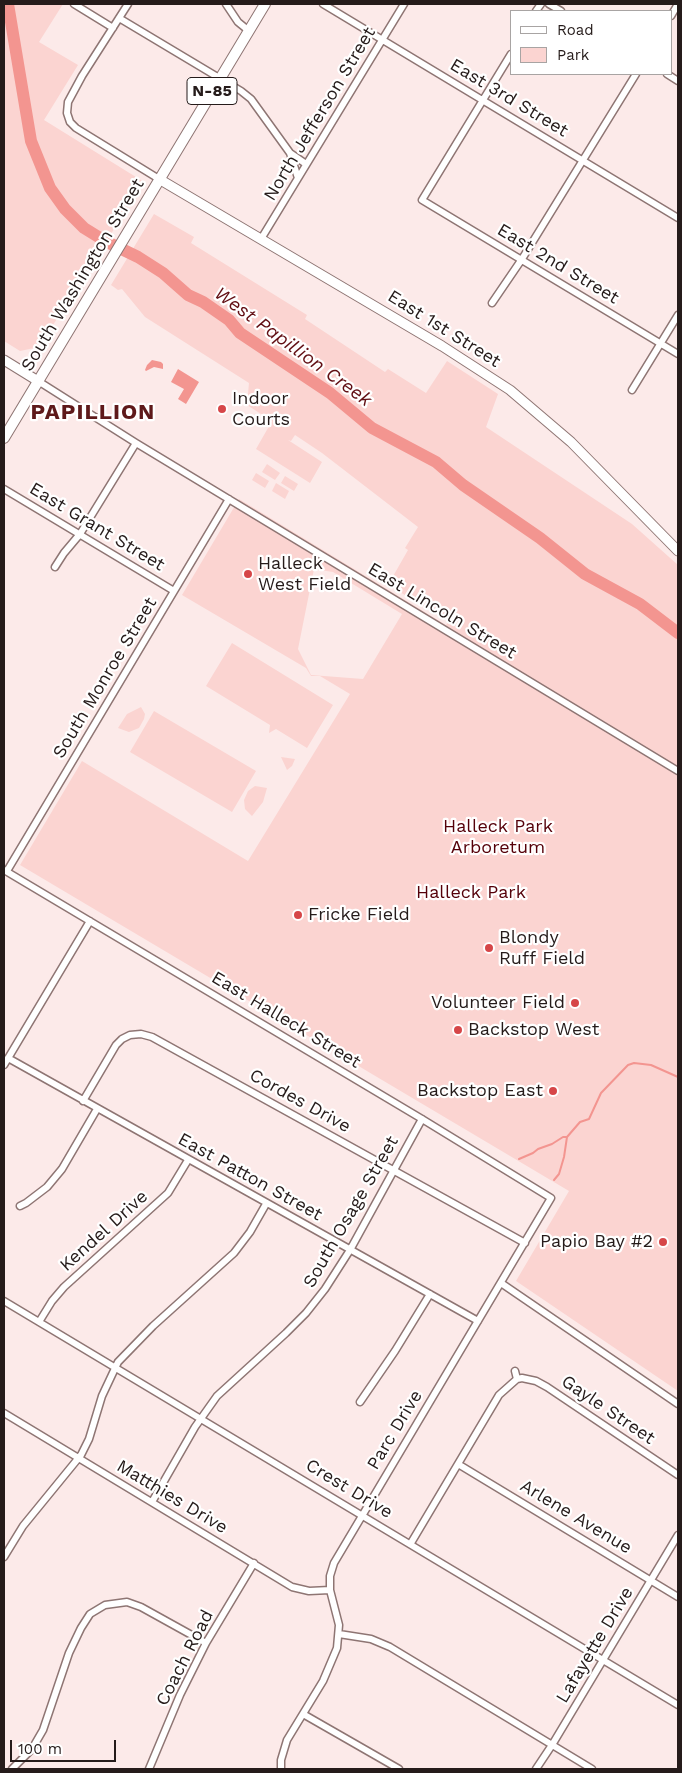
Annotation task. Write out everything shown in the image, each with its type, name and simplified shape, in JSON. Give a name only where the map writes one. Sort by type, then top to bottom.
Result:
[{"type":"main road","name":"N-85","points":[[159,180],[265,4]]},
{"type":"main road","name":"South Washington Street","points":[[4,438],[159,180]]},
{"type":"main road","name":"East 1st Street","points":[[159,180],[442,346],[510,390],[571,442],[678,550]]},
{"type":"main road","points":[[4,360],[38,381]]},
{"type":"street","points":[[74,4],[113,28]]},
{"type":"street","points":[[128,4],[68,102],[66,113],[70,122],[76,128],[159,180]]},
{"type":"street","points":[[226,4],[238,22],[249,31]]},
{"type":"street","name":"East 3rd Street","points":[[323,4],[678,218]]},
{"type":"street","name":"North Jefferson Street","points":[[262,239],[404,4]]},
{"type":"street","points":[[119,18],[251,99],[290,153],[298,178]]},
{"type":"street","points":[[483,100],[510,56]]},
{"type":"street","points":[[492,303],[522,259],[635,75]]},
{"type":"street","name":"East 2nd Street","points":[[483,100],[422,200],[678,354]]},
{"type":"street","points":[[290,153],[306,164]]},
{"type":"street","points":[[632,390],[678,315]]},
{"type":"street","name":"East Lincoln Street","points":[[38,381],[136,443],[678,771]]},
{"type":"street","points":[[55,567],[80,534],[136,443]]},
{"type":"street","name":"East Grant Street","points":[[4,488],[174,591]]},
{"type":"street","name":"South Monroe Street","points":[[5,871],[229,499]]},
{"type":"street","name":"East Halleck Street","points":[[5,871],[551,1198]]},
{"type":"street","points":[[4,1065],[90,921]]},
{"type":"street","name":"Cordes Drive","points":[[84,1101],[116,1045],[122,1039],[130,1035],[141,1034],[152,1037],[524,1243]]},
{"type":"street","name":"East Patton Street","points":[[8,1058],[478,1321]]},
{"type":"street","points":[[20,1206],[47,1187],[62,1169],[97,1109]]},
{"type":"street","name":"South Osage Street","points":[[152,1502],[201,1418],[217,1396],[286,1333],[306,1313],[325,1289],[350,1250],[422,1119]]},
{"type":"street","name":"Kendel Drive","points":[[39,1322],[52,1301],[64,1287],[168,1193],[188,1160]]},
{"type":"street","name":"Parc Drive","points":[[280,1769],[280,1760],[287,1740],[329,1668],[337,1648],[340,1634],[336,1606],[330,1590],[330,1576],[334,1563],[551,1198]]},
{"type":"street","points":[[4,1557],[23,1526],[79,1459],[89,1439],[102,1396],[115,1368],[153,1326],[234,1253],[250,1232],[266,1204]]},
{"type":"street","points":[[501,1283],[678,1404]]},
{"type":"street","points":[[360,1402],[395,1351],[430,1294]]},
{"type":"street","name":"Crest Drive","points":[[4,1301],[411,1543],[678,1705]]},
{"type":"street","points":[[411,1543],[499,1395],[517,1379],[515,1371]]},
{"type":"street","name":"Gayle Street","points":[[517,1379],[522,1378],[536,1381],[547,1387],[678,1475]]},
{"type":"street","name":"Matthies Drive","points":[[4,1412],[292,1587],[309,1591],[330,1590]]},
{"type":"street","name":"Arlene Avenue","points":[[458,1464],[678,1597]]},
{"type":"street","name":"Lafayette Drive","points":[[536,1769],[678,1535]]},
{"type":"street","name":"Coach Road","points":[[149,1769],[180,1695],[206,1642],[254,1564]]},
{"type":"street","points":[[12,1769],[32,1749],[43,1730],[69,1654],[90,1614],[104,1605],[127,1602],[141,1607],[206,1642]]},
{"type":"street","points":[[340,1634],[370,1639],[390,1647],[592,1769]]},
{"type":"street","points":[[303,1714],[399,1769]]},
{"type":"green space","points":[[4,4],[63,4],[39,42],[78,65],[44,120],[144,182],[39,347],[20,351],[4,341]]},
{"type":"green space","name":"Halleck Park","points":[[154,214],[194,237],[191,243],[307,315],[305,319],[385,372],[388,369],[426,393],[447,361],[498,394],[486,427],[632,524],[678,565],[678,1391],[516,1281],[569,1191],[20,865],[82,761],[248,861],[350,694],[320,676],[311,676],[306,668],[182,595],[239,499],[446,625],[449,621],[388,585],[408,550],[405,548],[418,527],[322,453],[295,435],[291,441],[288,440],[322,462],[310,483],[256,449],[272,421],[247,405],[249,383],[145,317],[122,289],[118,290],[111,285]],"holes":[[[314,569],[333,572],[402,614],[363,679],[311,675],[298,649]]]},
{"type":"green space","points":[[267,464],[280,473],[275,480],[262,472]]},
{"type":"green space","points":[[256,473],[269,481],[265,488],[252,480]]},
{"type":"green space","points":[[285,476],[298,484],[294,491],[281,483]]},
{"type":"green space","points":[[276,483],[289,491],[285,499],[272,491]]},
{"type":"green space","points":[[232,643],[333,705],[307,748],[276,729],[269,733],[270,725],[206,686]]},
{"type":"green space","points":[[141,707],[145,714],[139,728],[129,732],[118,728],[127,714]]},
{"type":"green space","points":[[154,711],[256,771],[232,812],[130,752]]},
{"type":"green space","points":[[281,757],[295,759],[292,766],[287,770]]},
{"type":"green space","points":[[255,786],[267,788],[263,802],[252,816],[245,809],[244,800],[248,791]]},
{"type":"shaded area","points":[[152,360],[161,362],[163,369],[154,367],[146,371],[147,365]]},
{"type":"shaded area","points":[[178,369],[199,382],[186,404],[178,399],[184,389],[171,382]]},
{"type":"waterway","name":"West Papillion Creek","points":[[8,4],[31,141],[50,188],[65,209],[84,228],[105,241],[138,257],[163,273],[188,295],[203,302],[229,320],[240,333],[330,393],[372,428],[436,462],[463,485],[540,538],[585,574],[640,604],[678,633]]},
{"type":"waterway","name":"West Papillion Creek","points":[[4,12],[10,13]]},
{"type":"waterway","points":[[519,1159],[563,1137],[567,1137],[580,1122],[589,1119],[601,1093],[628,1065],[634,1063],[651,1065],[678,1077]]},
{"type":"waterway","points":[[554,1180],[559,1174],[567,1137]]},
{"type":"place","name":"Indoor Courts","points":[[222,409]]},
{"type":"place","name":"Halleck West Field","points":[[248,574]]},
{"type":"place","name":"Fricke Field","points":[[298,915]]},
{"type":"place","name":"Blondy Ruff Field","points":[[489,948]]},
{"type":"place","name":"Volunteer Field","points":[[575,1003]]},
{"type":"place","name":"Backstop West","points":[[458,1030]]},
{"type":"place","name":"Backstop East","points":[[553,1091]]},
{"type":"place","name":"Papio Bay #2","points":[[663,1242]]},
{"type":"district","name":"PAPILLION","points":[[93,413]]},
{"type":"park label","name":"Halleck Park Arboretum","points":[[498,838]]}]
